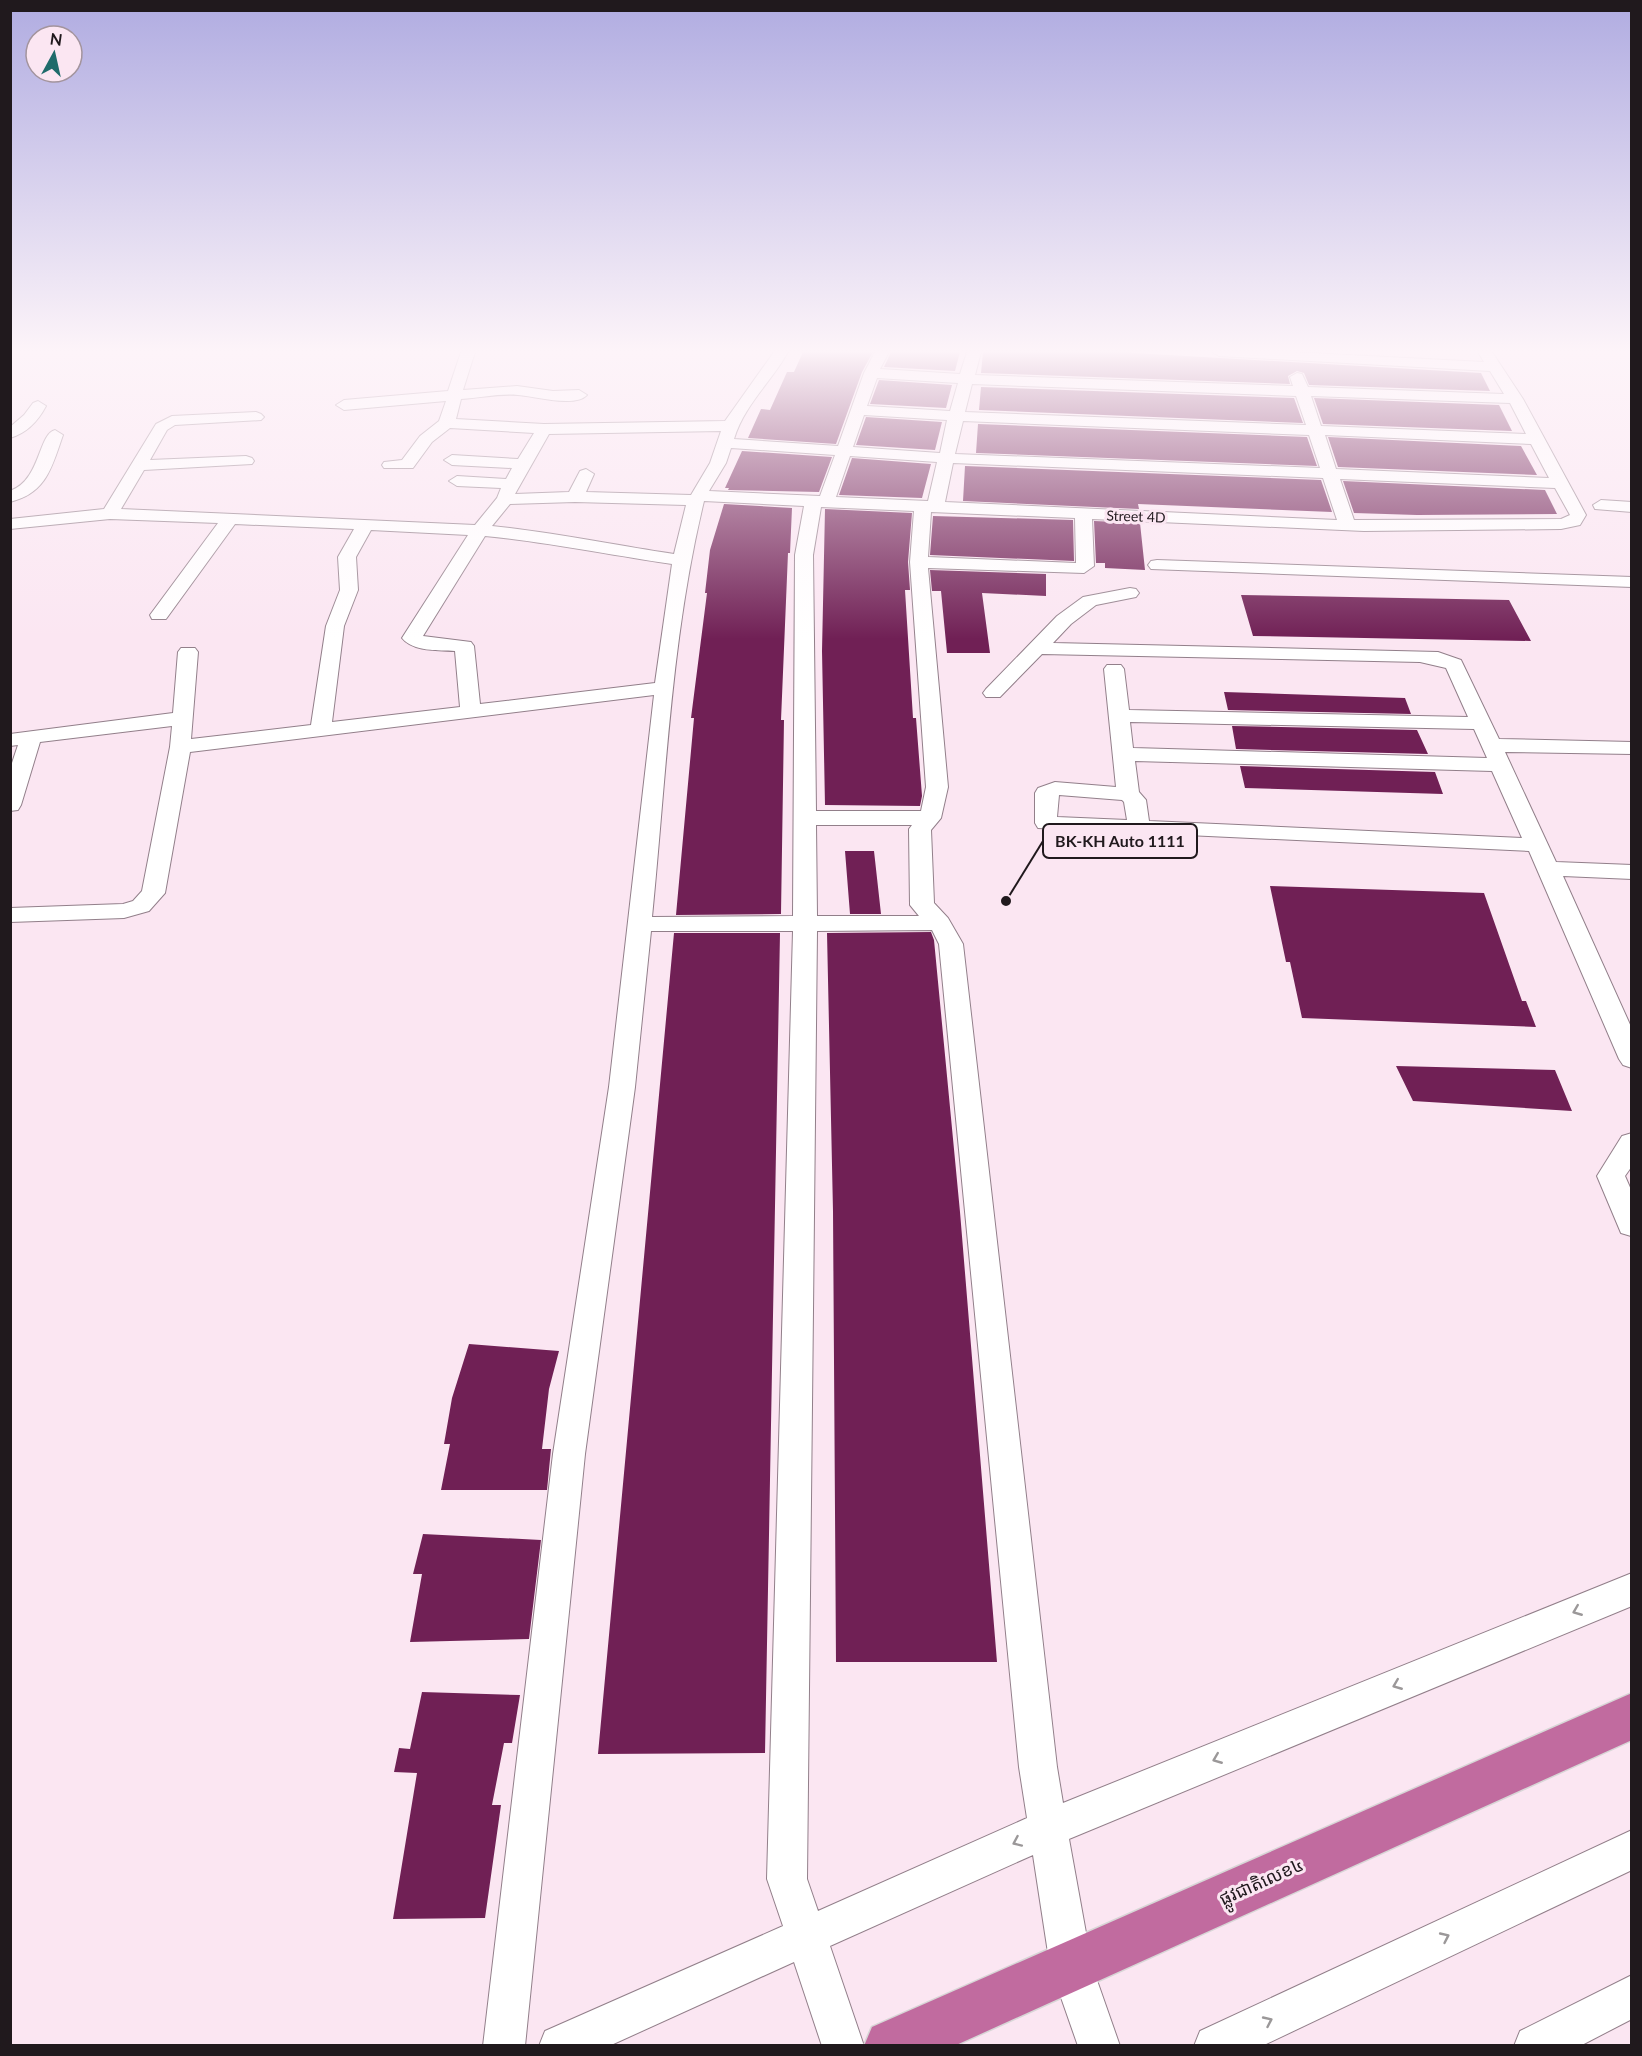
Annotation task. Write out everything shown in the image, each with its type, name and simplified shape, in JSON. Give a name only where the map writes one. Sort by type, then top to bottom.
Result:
[{"type":"highway","name":"ផ្លូវជាតិលេខ៤","points":[[891,2046],[1632,1716]]},
{"type":"street","points":[[10,497],[27,492],[37,482],[50,448]]},
{"type":"street","points":[[110,514],[150,448]]},
{"type":"street","points":[[390,465],[407,465],[419,448]]},
{"type":"street","points":[[471,711],[464,646],[419,642],[412,638],[480,530],[508,492],[533,448]]},
{"type":"street","points":[[504,2046],[569,1454],[622,1087],[681,560],[697,498],[718,463],[723,448]]},
{"type":"street","points":[[817,448],[845,452],[946,458],[1560,483]]},
{"type":"street","points":[[843,2046],[787,1879],[805,922],[804,555],[820,503],[846,448]]},
{"type":"street","points":[[948,448],[929,507],[919,562],[937,787],[930,818],[920,829],[922,905],[940,923],[951,944],[1033,1728],[1071,1965],[1099,2046]]},
{"type":"street","points":[[1322,448],[1347,525]]},
{"type":"street","points":[[1540,448],[1560,483]]},
{"type":"street","points":[[452,460],[523,464]]},
{"type":"street","points":[[141,465],[246,461]]},
{"type":"street","points":[[575,497],[586,474]]},
{"type":"street","name":"Street 4D","points":[[457,481],[508,492],[575,497],[697,498],[1347,525],[1447,526],[1574,522],[1578,515],[1560,483]]},
{"type":"street","points":[[1600,505],[1632,507]]},
{"type":"street","points":[[10,524],[110,514],[480,530],[533,536],[681,560]]},
{"type":"street","points":[[919,562],[1078,569],[1085,566],[1083,514]]},
{"type":"street","points":[[159,615],[231,518]]},
{"type":"street","points":[[321,730],[334,626],[348,590],[347,557],[366,524]]},
{"type":"street","points":[[1156,565],[1632,582]]},
{"type":"street","points":[[1052,568],[1052,587]]},
{"type":"street","points":[[993,693],[1064,620],[1090,600],[1130,592]]},
{"type":"street","points":[[1038,648],[1420,656],[1438,658],[1454,664],[1632,1059]]},
{"type":"street","points":[[10,915],[124,911],[141,906],[153,893],[180,747],[188,652]]},
{"type":"street","points":[[1114,669],[1128,794]]},
{"type":"street","points":[[180,747],[665,688]]},
{"type":"street","points":[[1119,716],[1481,723]]},
{"type":"street","points":[[10,805],[21,739],[183,718]]},
{"type":"street","points":[[1491,745],[1632,748]]},
{"type":"street","points":[[1124,754],[1500,765]]},
{"type":"street","points":[[1139,827],[1135,800],[1128,794],[1055,788],[1046,793],[1046,823],[1139,827],[1537,844]]},
{"type":"street","points":[[803,818],[930,818]]},
{"type":"street","points":[[1548,869],[1632,872]]},
{"type":"street","points":[[639,924],[940,923]]},
{"type":"street","points":[[1631,1225],[1611,1176],[1632,1143]]},
{"type":"street","points":[[560,2046],[1049,1828],[1632,1589]]},
{"type":"street","points":[[1215,2046],[1632,1850]]},
{"type":"street","points":[[1535,2046],[1632,1996]]},
{"type":"building","points":[[903,448],[936,448],[935,450]]},
{"type":"building","points":[[976,448],[1311,448],[1317,466],[976,453]]},
{"type":"building","points":[[1332,448],[1522,448],[1537,475],[1338,467]]},
{"type":"building","points":[[742,451],[832,457],[819,492],[728,490],[729,488],[725,488]]},
{"type":"building","points":[[852,458],[931,464],[922,498],[839,495]]},
{"type":"building","points":[[965,466],[1321,480],[1332,512],[1138,504],[1139,509],[963,501]]},
{"type":"building","points":[[1343,481],[1545,490],[1557,514],[1354,513]]},
{"type":"building","points":[[724,504],[792,508],[781,720],[784,720],[781,914],[676,915],[694,718],[691,718],[707,593],[705,593],[710,550]]},
{"type":"building","points":[[825,509],[912,513],[908,562],[910,590],[905,590],[913,718],[916,718],[922,796],[920,806],[825,805],[822,651]]},
{"type":"building","points":[[933,516],[1073,520],[1074,561],[930,555]]},
{"type":"building","points":[[1094,521],[1140,523],[1145,570],[1105,568],[1105,563],[1096,563]]},
{"type":"building","points":[[930,570],[1046,574],[1046,596],[982,593],[990,653],[947,653],[941,591],[932,591]]},
{"type":"building","points":[[1241,595],[1509,600],[1531,641],[1253,636]]},
{"type":"building","points":[[1224,692],[1405,698],[1411,714],[1228,710]]},
{"type":"building","points":[[1232,726],[1417,730],[1428,754],[1236,749]]},
{"type":"building","points":[[1240,766],[1435,772],[1443,794],[1245,788]]},
{"type":"building","points":[[845,851],[874,851],[881,914],[850,914]]},
{"type":"building","points":[[1270,886],[1484,893],[1522,1001],[1526,1001],[1536,1027],[1302,1018],[1290,962],[1286,962]]},
{"type":"building","points":[[931,932],[934,940],[960,1212],[997,1662],[836,1662],[833,1211],[827,933]]},
{"type":"building","points":[[674,933],[780,933],[765,1753],[598,1754]]},
{"type":"building","points":[[1396,1066],[1555,1070],[1572,1111],[1413,1101]]},
{"type":"building","points":[[469,1344],[559,1351],[549,1389],[542,1449],[551,1449],[547,1490],[441,1490],[450,1444],[444,1444],[452,1398]]},
{"type":"building","points":[[423,1534],[541,1540],[529,1639],[410,1642],[422,1574],[413,1574]]},
{"type":"building","points":[[422,1692],[520,1695],[512,1743],[504,1743],[492,1805],[501,1805],[485,1918],[393,1919],[417,1773],[394,1772],[399,1748],[410,1749]]},
{"type":"place","name":"BK-KH Auto 1111","points":[[1006,901]]}]
